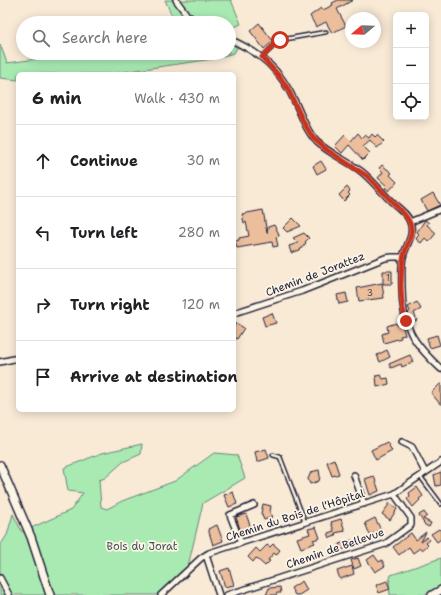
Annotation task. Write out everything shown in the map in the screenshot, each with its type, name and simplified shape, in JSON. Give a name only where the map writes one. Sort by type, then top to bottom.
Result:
[{"type":"main road","points":[[0,465],[31,537],[50,595]]},
{"type":"street","points":[[176,0],[188,16]]},
{"type":"street","points":[[236,42],[262,57],[280,77],[288,89],[313,138],[327,150],[367,176],[410,222],[411,236],[403,257],[402,308],[411,334],[418,345],[441,369]]},
{"type":"street","points":[[410,222],[441,209]]},
{"type":"street","name":"Chemin de Jorattez","points":[[236,312],[302,291],[385,258],[392,256],[403,257]]},
{"type":"street","points":[[0,362],[16,358]]},
{"type":"street","points":[[402,442],[412,447],[422,474]]},
{"type":"street","name":"Chemin du Bois de l'Hôpital","points":[[161,595],[206,555],[394,494],[441,462]]},
{"type":"street","points":[[354,475],[364,504]]},
{"type":"street","name":"Chemin de Bellevue","points":[[227,595],[387,542],[412,523],[411,518],[394,494]]},
{"type":"street","points":[[241,543],[230,515],[254,505]]},
{"type":"street","points":[[206,555],[219,595]]},
{"type":"street","points":[[0,578],[9,595]]},
{"type":"lane","points":[[262,57],[280,40],[326,32]]},
{"type":"lane","points":[[273,455],[280,457],[305,522]]},
{"type":"lane","points":[[422,474],[441,504]]},
{"type":"green space","points":[[165,0],[231,0],[241,24],[236,26],[236,16],[172,16]]},
{"type":"green space","points":[[0,44],[7,63],[30,60],[206,60],[123,72],[16,72],[16,80],[0,78]]},
{"type":"green space","name":"Bois du Jorat","points":[[142,444],[141,454],[123,462],[105,478],[99,480],[101,507],[107,509],[122,501],[175,481],[214,453],[237,455],[245,478],[203,503],[185,579],[156,595],[0,595],[0,546],[7,535],[13,514],[22,532],[71,510],[83,493],[68,491],[64,468],[102,453]]},
{"type":"green space","points":[[441,558],[441,585],[424,595],[390,595],[389,582],[391,575]]},
{"type":"building","points":[[338,0],[353,0],[337,9],[345,26],[332,33],[326,22],[316,27],[310,16],[321,8],[323,10],[333,5],[332,3]]},
{"type":"building","points":[[259,23],[273,41],[264,49],[250,31]]},
{"type":"building","points":[[358,133],[362,138],[365,135],[369,138],[372,134],[375,137],[377,135],[384,142],[377,148],[370,140],[363,146],[370,153],[363,160],[349,145],[342,153],[335,146],[345,135],[351,141]]},
{"type":"building","points":[[321,161],[326,169],[317,174],[313,166]]},
{"type":"building","points":[[382,165],[392,173],[390,175],[397,182],[389,191],[385,188],[387,186],[378,178],[383,172],[379,168]]},
{"type":"building","points":[[347,187],[350,191],[348,193],[350,195],[344,201],[339,195]]},
{"type":"building","points":[[433,193],[440,205],[427,211],[421,200]]},
{"type":"building","points":[[263,210],[267,233],[268,227],[274,225],[278,232],[279,236],[276,237],[278,246],[273,247],[272,242],[237,248],[236,241],[239,240],[239,238],[249,236],[246,222],[244,223],[242,214]]},
{"type":"building","points":[[293,218],[301,226],[287,232],[283,228]]},
{"type":"building","points":[[425,220],[429,223],[427,225],[436,233],[429,242],[425,238],[421,243],[416,239],[419,234],[417,232]]},
{"type":"building","points":[[304,233],[309,238],[305,242],[306,243],[300,250],[291,253],[289,246],[298,243],[293,238]]},
{"type":"building","points":[[383,271],[392,271],[392,284],[383,284]]},
{"type":"building","points":[[382,283],[384,298],[359,301],[357,288]]},
{"type":"building","points":[[346,293],[348,302],[339,304],[337,295]]},
{"type":"building","points":[[417,302],[421,309],[414,313],[417,320],[411,323],[408,313],[410,311],[408,307]]},
{"type":"building","points":[[272,313],[276,323],[265,326],[262,317]]},
{"type":"building","points":[[236,323],[244,328],[236,338]]},
{"type":"building","points":[[396,323],[397,325],[402,324],[405,335],[400,336],[401,338],[384,343],[382,334],[388,332],[387,326]]},
{"type":"building","points":[[437,335],[440,345],[430,348],[427,338]]},
{"type":"building","points":[[387,350],[390,357],[380,362],[377,355]]},
{"type":"building","points":[[410,355],[413,362],[402,367],[401,364],[391,368],[389,364]]},
{"type":"building","points":[[381,375],[383,379],[388,378],[389,384],[377,387],[376,376]]},
{"type":"building","points":[[441,383],[441,405],[431,393]]},
{"type":"building","points":[[387,442],[392,451],[376,460],[371,450]]},
{"type":"building","points":[[266,449],[269,458],[257,462],[255,452]]},
{"type":"building","points":[[334,459],[339,474],[332,476],[327,462]]},
{"type":"building","points":[[319,470],[319,481],[310,484],[308,479],[311,472]]},
{"type":"building","points":[[441,472],[441,485],[436,486],[434,475]]},
{"type":"building","points":[[374,476],[379,491],[370,495],[365,479]]},
{"type":"building","points":[[417,487],[423,496],[413,507],[407,499],[410,496],[409,493]]},
{"type":"building","points":[[233,492],[237,504],[229,507],[224,495]]},
{"type":"building","points":[[390,503],[397,509],[390,520],[382,514]]},
{"type":"building","points":[[263,504],[271,506],[270,512],[272,517],[264,520],[261,513]]},
{"type":"building","points":[[424,512],[427,516],[423,519],[431,523],[429,527],[425,525],[419,515]]},
{"type":"building","points":[[246,514],[251,528],[241,532],[236,517]]},
{"type":"building","points":[[375,518],[381,530],[370,535],[365,523]]},
{"type":"building","points":[[341,519],[345,531],[335,533],[336,536],[330,538],[328,533],[334,531],[331,522]]},
{"type":"building","points":[[217,525],[223,541],[213,545],[208,529]]},
{"type":"building","points":[[316,527],[320,538],[313,540],[315,543],[301,548],[297,538],[310,534],[308,529]]},
{"type":"building","points":[[439,529],[441,531],[441,539],[437,542],[431,534]]},
{"type":"building","points":[[426,532],[421,542],[427,537],[430,540],[426,543],[428,545],[422,550],[420,548],[413,553],[409,547],[399,555],[393,547],[411,533],[416,540]]},
{"type":"building","points":[[352,540],[354,546],[341,550],[339,544]]},
{"type":"building","points":[[273,544],[280,550],[276,555],[274,553],[268,560],[270,561],[265,566],[256,558],[253,562],[248,557],[256,548],[260,552],[267,545],[270,547]]},
{"type":"building","points":[[374,555],[379,562],[382,560],[385,566],[375,572],[367,560]]},
{"type":"building","points":[[358,558],[361,566],[354,569],[351,560]]},
{"type":"building","points":[[352,566],[354,574],[340,579],[337,571]]},
{"type":"building","points":[[229,568],[234,585],[225,587],[220,571]]},
{"type":"building","points":[[302,581],[307,590],[299,595],[295,595],[291,588]]},
{"type":"building","points":[[387,581],[390,589],[379,593],[376,585]]},
{"type":"building","points":[[280,587],[281,593],[277,593],[276,595],[266,595],[269,588]]},
{"type":"route","points":[[280,40],[262,57],[280,77],[288,89],[313,138],[334,155],[367,176],[410,222],[410,240],[403,257],[402,272],[402,308],[406,321]]}]
